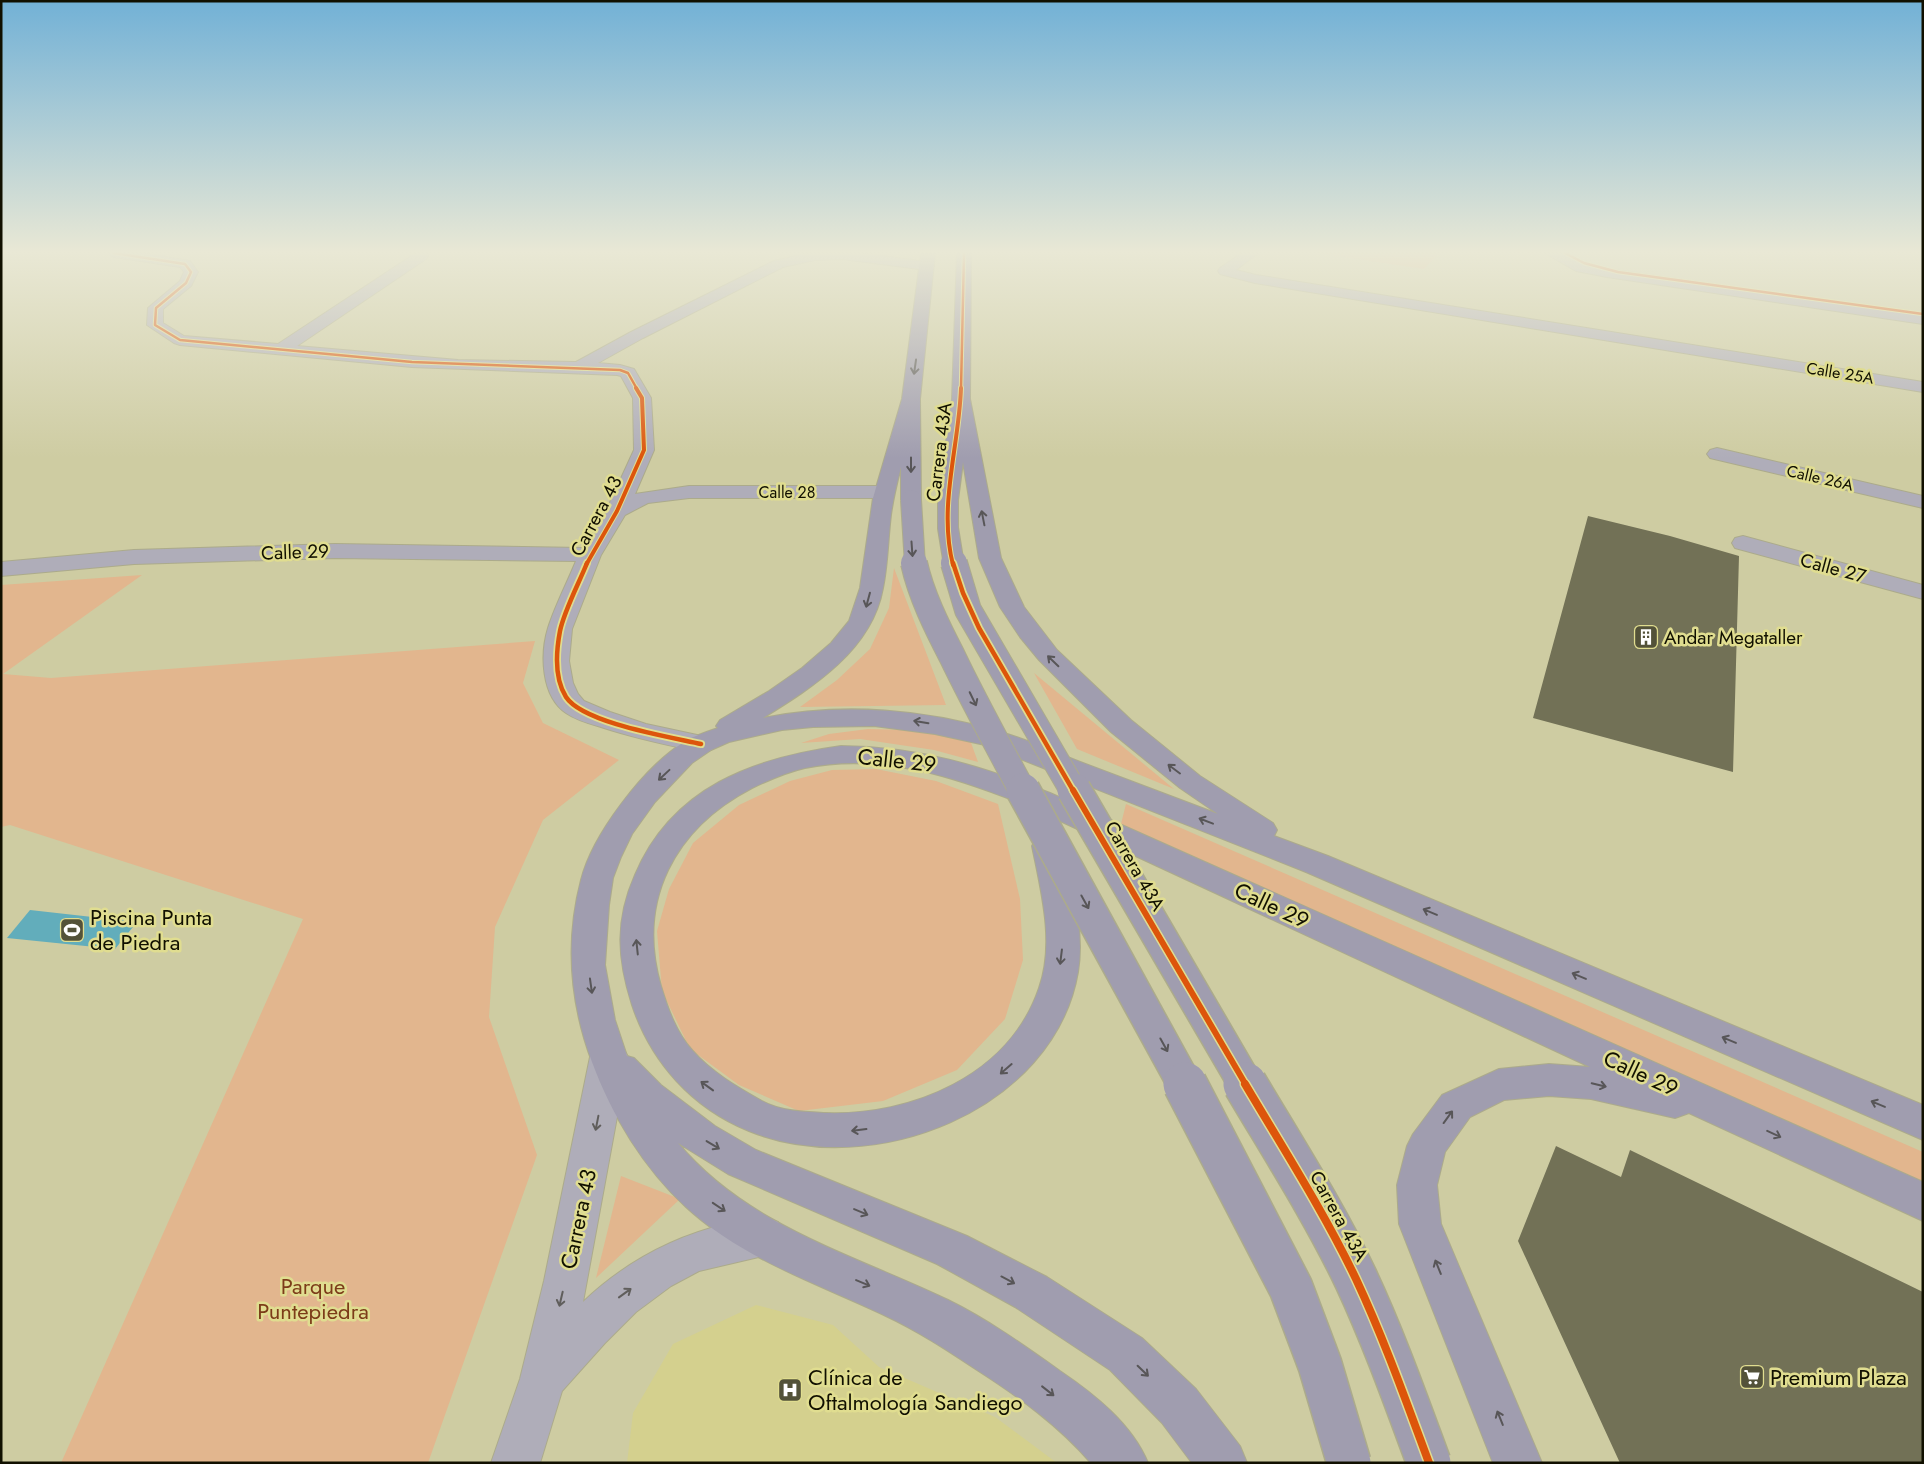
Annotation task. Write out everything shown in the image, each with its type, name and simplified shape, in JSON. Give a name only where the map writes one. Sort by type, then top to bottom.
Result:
[{"type":"main road","name":"Carrera 43A","points":[[920,321],[898,496],[917,577],[923,593],[980,713],[1207,1124],[1291,1288],[1320,1365],[1349,1463]]},
{"type":"main road","name":"Carrera 43A","points":[[963,321],[961,399],[947,515],[955,575],[968,610],[1311,1196],[1351,1269],[1387,1347],[1429,1463]]},
{"type":"main road","points":[[961,399],[990,558],[1012,607],[1029,632],[1048,655],[1121,726],[1151,752],[1240,816],[1316,864]]},
{"type":"main road","points":[[701,744],[758,710],[795,684],[852,634],[862,618],[898,496]]},
{"type":"main road","name":"Calle 29","points":[[1124,1463],[1086,1422],[1037,1383],[988,1350],[936,1318],[763,1236],[714,1204],[676,1170],[627,1099],[596,1020],[588,963],[592,905],[599,873],[614,838],[643,795],[661,777],[701,744],[734,733],[798,720],[872,718],[952,727],[996,739],[1316,864],[1923,1123]]},
{"type":"main road","name":"Calle 29","points":[[1041,823],[1058,894],[1064,938],[1058,988],[1039,1032],[1010,1066],[972,1095],[915,1120],[856,1132],[794,1128],[760,1119],[724,1098],[686,1071],[654,1022],[639,971],[635,936],[641,900],[652,870],[669,837],[694,812],[724,791],[766,770],[804,760],[840,755],[873,754],[943,765],[989,779],[1040,800],[1923,1202]]},
{"type":"main road","points":[[609,1057],[648,1096],[679,1121],[701,1138],[742,1162],[952,1250],[1031,1292],[1126,1354],[1179,1406],[1223,1463]]},
{"type":"main road","points":[[1518,1463],[1420,1224],[1417,1185],[1426,1146],[1456,1106],[1499,1085],[1549,1080],[1591,1083],[1730,1114]]},
{"type":"street","points":[[155,321],[155,325],[180,340],[458,365],[579,366],[620,370],[618,347]]},
{"type":"street","points":[[280,350],[323,321]]},
{"type":"street","points":[[579,366],[665,321]]},
{"type":"street","name":"Calle 25A","points":[[1516,321],[1923,387]]},
{"type":"street","name":"Carrera 43","points":[[620,370],[628,373],[642,398],[644,450],[617,511],[590,555],[560,629],[556,661],[560,684],[566,697],[575,707],[600,718],[640,731],[701,744]]},
{"type":"street","name":"Calle 26A","points":[[1717,454],[1923,502]]},
{"type":"street","name":"Calle 28","points":[[636,471],[648,480],[663,487],[689,492]]},
{"type":"street","name":"Calle 28","points":[[617,511],[645,497],[689,492],[898,496]]},
{"type":"street","name":"Calle 27","points":[[1743,543],[1923,592]]},
{"type":"street","name":"Calle 29","points":[[1,569],[134,557],[335,551],[590,555]]},
{"type":"street","name":"Carrera 43","points":[[515,1463],[542,1379],[583,1199],[609,1057]]},
{"type":"street","name":"Carrera 43","points":[[542,1379],[579,1336],[617,1299],[645,1278],[677,1260],[717,1246],[763,1236]]},
{"type":"shaded area","name":"Clínica de Oftalmología Sandiego","points":[[756,1305],[833,1325],[879,1367],[995,1417],[1057,1463],[627,1463],[633,1413],[673,1344]]},
{"type":"green space","points":[[894,568],[946,705],[800,707],[837,680],[870,649],[889,608]]},
{"type":"green space","name":"Parque Puntepiedra","points":[[142,575],[3,674],[51,678],[535,641],[523,683],[543,723],[619,760],[543,820],[495,927],[489,1017],[537,1155],[428,1463],[61,1463],[303,919],[10,825],[1,827],[1,585]]},
{"type":"green space","points":[[1034,673],[1174,789],[1077,749]]},
{"type":"green space","points":[[868,729],[916,730],[970,740],[978,762],[934,750],[860,739],[801,743],[829,734]]},
{"type":"green space","points":[[876,769],[936,781],[998,804],[1020,899],[1023,960],[1005,1019],[957,1070],[883,1101],[799,1111],[739,1085],[690,1049],[662,991],[657,931],[669,889],[693,843],[739,805],[790,781],[832,770]]},
{"type":"green space","points":[[1126,804],[1923,1152],[1923,1183],[1121,824]]},
{"type":"green space","points":[[621,1176],[680,1199],[596,1278]]},
{"type":"water","name":"Piscina Punta de Piedra","points":[[30,910],[137,922],[115,949],[7,938]]},
{"type":"building","name":"Andar Megataller","points":[[1588,516],[1670,536],[1739,556],[1733,772],[1533,718]]},
{"type":"building","name":"Premium Plaza","points":[[1556,1146],[1621,1177],[1630,1150],[1923,1292],[1923,1463],[1620,1463],[1518,1241]]},
{"type":"cycle path","points":[[155,321],[155,325],[180,340],[412,362],[458,365],[579,367],[620,370],[628,373],[642,398],[644,450],[617,511],[590,555],[560,629],[556,661],[560,683],[566,697],[575,707],[600,718],[640,731],[701,744]]},
{"type":"cycle path","points":[[963,321],[959,424],[949,488],[947,521],[948,540],[956,576],[970,611],[988,645],[1311,1196],[1355,1277],[1387,1347],[1429,1463]]},
{"type":"place","name":"Andar Megataller","points":[[1646,637]]},
{"type":"place","name":"Piscina Punta de Piedra","points":[[72,930]]},
{"type":"place","name":"Premium Plaza","points":[[1752,1377]]},
{"type":"place","name":"Clínica de Oftalmología Sandiego","points":[[790,1390]]}]
